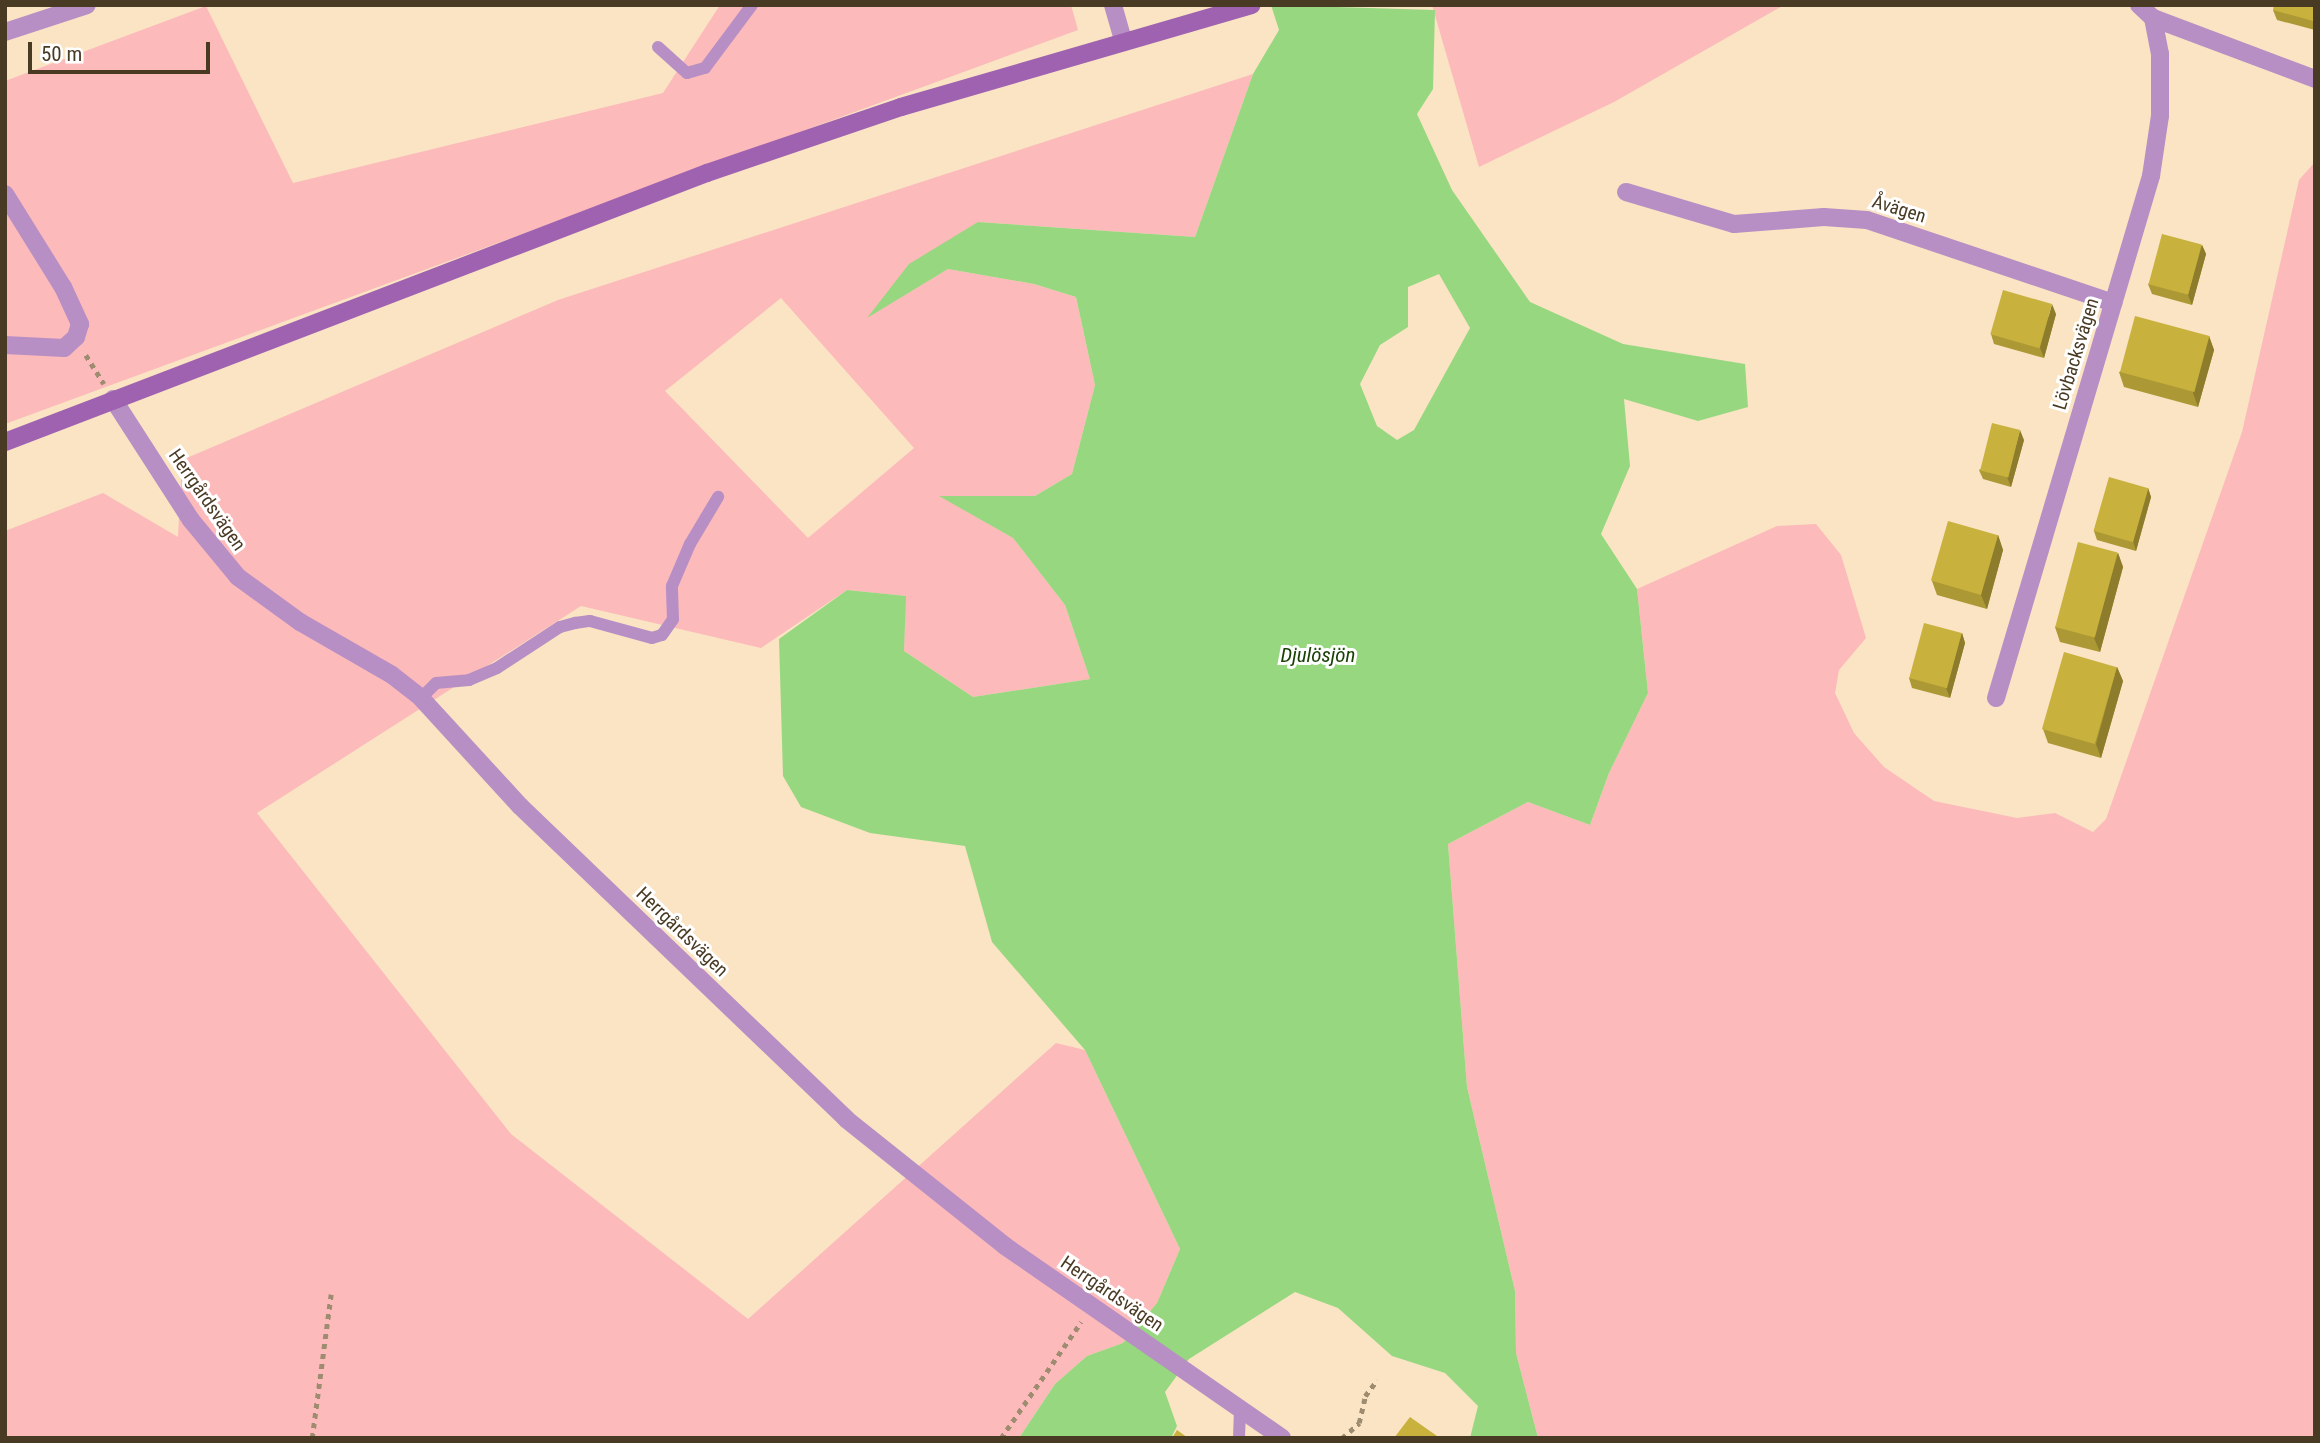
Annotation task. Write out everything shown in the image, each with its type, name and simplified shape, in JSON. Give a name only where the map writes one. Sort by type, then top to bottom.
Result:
[{"type":"main road","points":[[5,442],[707,173],[1123,39],[1251,5]]},
{"type":"street","points":[[5,32],[87,5]]},
{"type":"street","points":[[1113,5],[1123,39]]},
{"type":"street","points":[[2139,5],[2153,18],[2315,79]]},
{"type":"street","name":"Lövbacksvägen","points":[[1996,698],[2151,176],[2160,116],[2160,54],[2153,18]]},
{"type":"street","name":"Åvägen","points":[[1626,191],[1734,224],[1824,217],[1867,219],[2113,303]]},
{"type":"street","points":[[5,194],[63,287],[76,313],[77,333],[64,348],[49,350],[5,345]]},
{"type":"street","name":"Herrgårdsvägen","points":[[113,399],[191,520],[239,577],[299,622],[393,675],[421,698],[520,806],[846,1119],[942,1199],[1282,1438]]},
{"type":"lane","points":[[658,47],[687,73],[705,68],[752,5]]},
{"type":"lane","points":[[421,698],[436,683],[469,680],[497,668],[560,627],[575,623],[590,621],[652,638],[662,635],[673,619],[672,586],[690,544],[718,497]]},
{"type":"lane","points":[[1239,1438],[1240,1406]]},
{"type":"path","points":[[77,333],[113,399]]},
{"type":"path","points":[[312,1438],[331,1294]]},
{"type":"path","points":[[1001,1438],[1029,1391],[1092,1307]]},
{"type":"path","points":[[1342,1438],[1359,1423],[1365,1396],[1377,1380]]},
{"type":"shaded area","points":[[720,5],[1071,5],[1078,30],[5,424],[5,81],[206,6],[293,183],[663,93]]},
{"type":"shaded area","points":[[1432,5],[1784,5],[1614,102],[1479,167]]},
{"type":"shaded area","points":[[1253,74],[1195,237],[978,222],[869,316],[948,269],[1034,284],[1076,297],[1095,385],[1072,474],[1035,496],[940,496],[1013,538],[1065,605],[1090,679],[973,697],[904,651],[905,596],[847,590],[761,648],[581,606],[257,813],[511,1134],[748,1319],[1056,1043],[1085,1050],[1180,1249],[1157,1303],[1123,1343],[1087,1356],[1055,1384],[1019,1438],[5,1438],[5,531],[103,493],[178,537],[182,460],[558,300]],"holes":[[[781,298],[914,448],[808,538],[665,391]]]},
{"type":"shaded area","points":[[2315,162],[2315,1438],[1538,1438],[1516,1353],[1515,1291],[1467,1087],[1448,844],[1528,802],[1590,825],[1609,773],[1648,693],[1637,589],[1777,526],[1816,524],[1841,555],[1866,638],[1839,670],[1835,693],[1854,733],[1884,767],[1934,801],[2017,818],[2055,813],[2093,832],[2106,819],[2242,432],[2299,180]]},
{"type":"water","name":"Djulösjön","points":[[1271,5],[1435,10],[1433,89],[1417,114],[1452,190],[1530,302],[1623,344],[1745,364],[1748,407],[1698,421],[1624,399],[1630,466],[1601,534],[1637,589],[1648,693],[1609,773],[1590,825],[1528,802],[1448,844],[1467,1087],[1515,1291],[1516,1353],[1538,1438],[1470,1438],[1478,1406],[1445,1373],[1392,1356],[1338,1308],[1295,1292],[1189,1359],[1165,1392],[1177,1426],[1171,1438],[1019,1438],[1055,1384],[1087,1356],[1123,1343],[1157,1303],[1180,1249],[1085,1050],[992,942],[965,846],[870,833],[801,807],[783,776],[779,639],[847,590],[906,596],[904,651],[973,697],[1090,679],[1065,605],[1013,538],[939,496],[1035,496],[1072,474],[1095,385],[1076,297],[1034,284],[948,269],[867,318],[909,264],[978,222],[1195,237],[1253,74],[1279,30]],"holes":[[[1439,274],[1470,328],[1414,430],[1397,440],[1377,426],[1360,384],[1380,345],[1408,327],[1408,287]]]},
{"type":"building","points":[[2274,5],[2315,5],[2315,16],[2313,21],[2273,10]]},
{"type":"building","points":[[2162,234],[2202,245],[2188,295],[2149,284]]},
{"type":"building","points":[[2003,290],[2052,304],[2039,348],[1990,334]]},
{"type":"building","points":[[2135,316],[2209,336],[2194,392],[2120,372]]},
{"type":"building","points":[[1992,423],[2020,430],[2008,478],[1980,471]]},
{"type":"building","points":[[2109,477],[2148,488],[2133,542],[2094,531]]},
{"type":"building","points":[[1948,521],[1998,535],[1981,595],[1931,581]]},
{"type":"building","points":[[2078,542],[2118,553],[2095,638],[2055,627]]},
{"type":"building","points":[[1924,623],[1962,633],[1947,688],[1909,678]]},
{"type":"building","points":[[2064,652],[2117,667],[2095,744],[2042,729]]},
{"type":"building","points":[[1410,1417],[1437,1436],[1436,1438],[1394,1438]]},
{"type":"building","points":[[1177,1430],[1188,1438],[1172,1438]]}]
